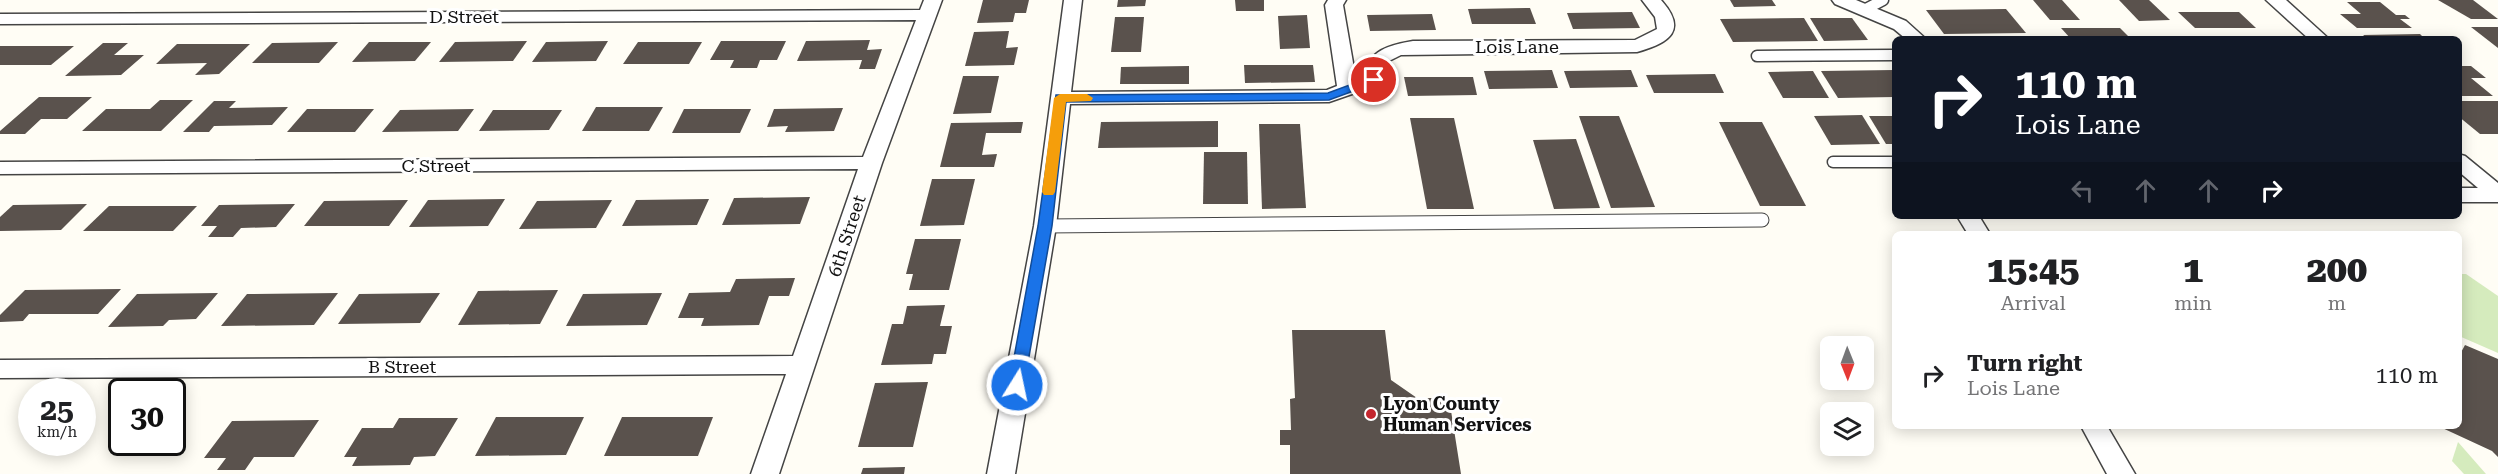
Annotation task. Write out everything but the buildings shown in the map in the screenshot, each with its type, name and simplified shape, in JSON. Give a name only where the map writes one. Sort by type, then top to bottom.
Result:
[{"type":"street","points":[[1001,474],[1045,226],[1073,0]]},
{"type":"street","points":[[1337,0],[1334,5],[1348,91]]},
{"type":"street","name":"Lois Lane","points":[[1060,98],[1329,96],[1374,80],[1374,66],[1381,57],[1393,50],[1413,47],[1644,44],[1661,38],[1667,24],[1664,14],[1651,0]]},
{"type":"street","points":[[1841,0],[1900,25],[1913,36]]},
{"type":"street","points":[[2275,0],[2317,36]]},
{"type":"street","name":"D Street","points":[[0,19],[930,8]]},
{"type":"street","name":"6th Street","points":[[765,474],[872,163],[930,8]]},
{"type":"street","name":"C Street","points":[[0,168],[872,163]]},
{"type":"street","points":[[2462,164],[2498,195]]},
{"type":"street","points":[[2462,195],[2498,195]]},
{"type":"street","name":"B Street","points":[[0,369],[803,365]]},
{"type":"street","points":[[2096,429],[2121,474]]},
{"type":"lane","points":[[1866,9],[1883,0]]},
{"type":"lane","points":[[1757,56],[1892,55]]},
{"type":"lane","points":[[1833,162],[1892,162]]},
{"type":"lane","points":[[1045,226],[1762,220]]},
{"type":"green space","points":[[2462,274],[2466,274],[2498,296],[2498,353],[2462,337]]},
{"type":"green space","points":[[2458,442],[2486,474],[2464,474],[2452,461]]},
{"type":"slow traffic","points":[[1049,192],[1060,98],[1087,98]]},
{"type":"place","name":"Lyon County Human Services","points":[[1371,414]]},
{"type":"route","points":[[1017,385],[1045,226],[1060,98],[1216,99],[1329,96],[1374,80]]}]
